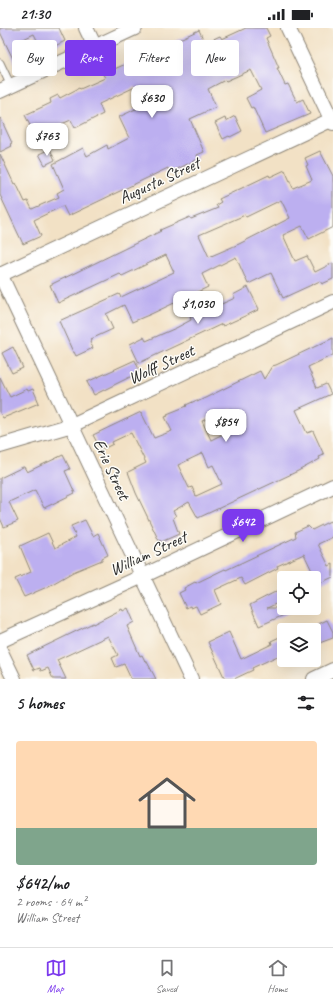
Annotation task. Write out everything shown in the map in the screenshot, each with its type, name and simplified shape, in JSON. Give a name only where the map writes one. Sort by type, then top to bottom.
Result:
[{"type":"street","points":[[86,28],[92,40]]},
{"type":"street","points":[[110,40],[135,28]]},
{"type":"street","points":[[288,28],[332,120]]},
{"type":"street","points":[[6,89],[65,61]]},
{"type":"street","name":"Augusta Street","points":[[0,274],[332,120]]},
{"type":"street","name":"Erie Street","points":[[0,274],[191,679]]},
{"type":"street","name":"Wolff Street","points":[[0,446],[72,425],[333,302]]},
{"type":"street","name":"William Street","points":[[0,641],[143,576],[333,486]]},
{"type":"street","points":[[0,650],[14,679]]},
{"type":"street","points":[[314,679],[333,670]]},
{"type":"lane","points":[[0,63],[6,89]]},
{"type":"building","points":[[0,28],[59,28],[65,41],[57,45],[57,40],[37,40],[34,34],[21,40],[12,40],[12,57],[0,32]]},
{"type":"building","points":[[246,28],[266,28],[270,36],[266,38],[285,85],[288,84],[297,102],[303,99],[310,114],[265,133],[253,107],[251,108],[246,98],[261,90],[251,70],[239,75],[239,40],[211,40],[220,36],[222,39]]},
{"type":"building","points":[[199,30],[204,40],[191,40],[191,76],[237,76],[226,81],[225,80],[208,89],[216,107],[190,119],[204,152],[197,155],[198,159],[169,173],[168,168],[68,216],[63,206],[34,220],[41,236],[23,244],[0,195],[0,154],[14,184],[16,183],[25,202],[28,201],[32,209],[59,197],[57,193],[64,189],[53,164],[83,148],[87,156],[107,145],[108,149],[129,138],[119,117],[144,105],[135,87],[99,104],[103,114],[75,128],[71,120],[50,129],[52,133],[37,140],[25,115],[51,103],[50,99],[58,95],[60,98],[79,88],[80,89],[105,78],[104,76],[116,76],[116,68],[124,65],[124,76],[183,76],[183,40],[177,40]]},
{"type":"building","points":[[235,116],[242,131],[223,139],[215,123],[225,118],[226,121]]},
{"type":"building","points":[[0,117],[12,146],[0,152]]},
{"type":"building","points":[[50,149],[55,160],[45,165],[39,154]]},
{"type":"building","points":[[320,151],[333,176],[333,227],[309,239],[302,226],[283,235],[295,261],[307,256],[315,272],[333,263],[333,279],[322,284],[320,281],[283,298],[271,273],[248,284],[236,257],[202,274],[208,287],[151,314],[132,322],[124,305],[106,314],[113,329],[91,339],[92,341],[90,342],[93,348],[76,356],[59,321],[119,294],[121,297],[174,272],[166,255],[122,276],[120,274],[58,303],[50,285],[161,231],[160,230],[190,217],[191,219],[218,208],[216,205],[221,202],[219,199],[269,175],[270,177],[285,170],[293,188],[312,180],[306,166],[308,165],[305,158]],"holes":[[[281,200],[290,218],[239,244],[209,257],[199,235],[245,215],[246,217]]]},
{"type":"building","points":[[248,287],[259,309],[258,310],[223,326],[222,324],[139,363],[130,344],[144,337],[146,341],[176,328],[191,320],[190,316],[216,304],[217,306],[235,298],[233,295]]},
{"type":"building","points":[[333,338],[333,355],[308,367],[317,388],[326,384],[331,394],[296,410],[307,433],[313,431],[324,455],[319,457],[320,459],[298,471],[198,518],[189,502],[173,511],[176,516],[173,518],[179,534],[161,542],[160,540],[159,541],[136,493],[128,472],[146,463],[131,433],[112,442],[113,444],[101,450],[93,435],[141,412],[154,438],[172,431],[165,417],[168,416],[167,414],[187,406],[186,405],[197,400],[197,402],[260,371],[264,379],[272,366]],"holes":[[[231,409],[239,426],[211,440],[202,421]],[[203,453],[209,467],[213,465],[222,484],[196,496],[192,487],[189,488],[178,465]]]},
{"type":"building","points":[[13,347],[23,368],[12,373],[2,353]]},
{"type":"building","points":[[135,360],[140,372],[94,395],[87,382]]},
{"type":"building","points":[[0,377],[10,397],[27,389],[28,391],[33,389],[39,403],[3,418],[0,413]]},
{"type":"building","points":[[63,455],[70,469],[65,471],[75,493],[44,508],[35,490],[9,502],[18,521],[4,527],[0,518],[0,478],[23,467],[27,472]]},
{"type":"building","points":[[85,520],[93,536],[98,533],[108,555],[102,558],[102,560],[73,572],[47,587],[24,597],[15,579],[31,572],[20,546],[48,533],[55,548],[76,537],[71,526]]},
{"type":"building","points":[[330,521],[333,526],[333,537],[318,544],[329,566],[333,564],[333,577],[321,583],[321,571],[312,571],[304,554],[277,566],[278,568],[245,585],[241,578],[215,590],[221,604],[200,614],[196,606],[186,608],[179,593],[185,590],[184,588],[296,537],[295,532],[308,526],[312,530]]},
{"type":"building","points":[[277,591],[277,603],[267,608],[277,608],[277,615],[284,615],[259,626],[250,605]]},
{"type":"building","points":[[128,608],[134,622],[127,626],[140,656],[142,655],[145,661],[146,660],[156,679],[131,679],[124,664],[116,667],[112,658],[118,655],[108,636],[57,660],[66,679],[53,679],[48,668],[41,671],[40,668],[34,670],[27,655],[122,609],[123,611]]},
{"type":"building","points":[[327,620],[333,632],[333,638],[321,642],[320,623]]},
{"type":"building","points":[[229,632],[241,659],[272,644],[271,641],[277,638],[277,656],[252,668],[253,670],[234,679],[225,679],[208,642]]}]
